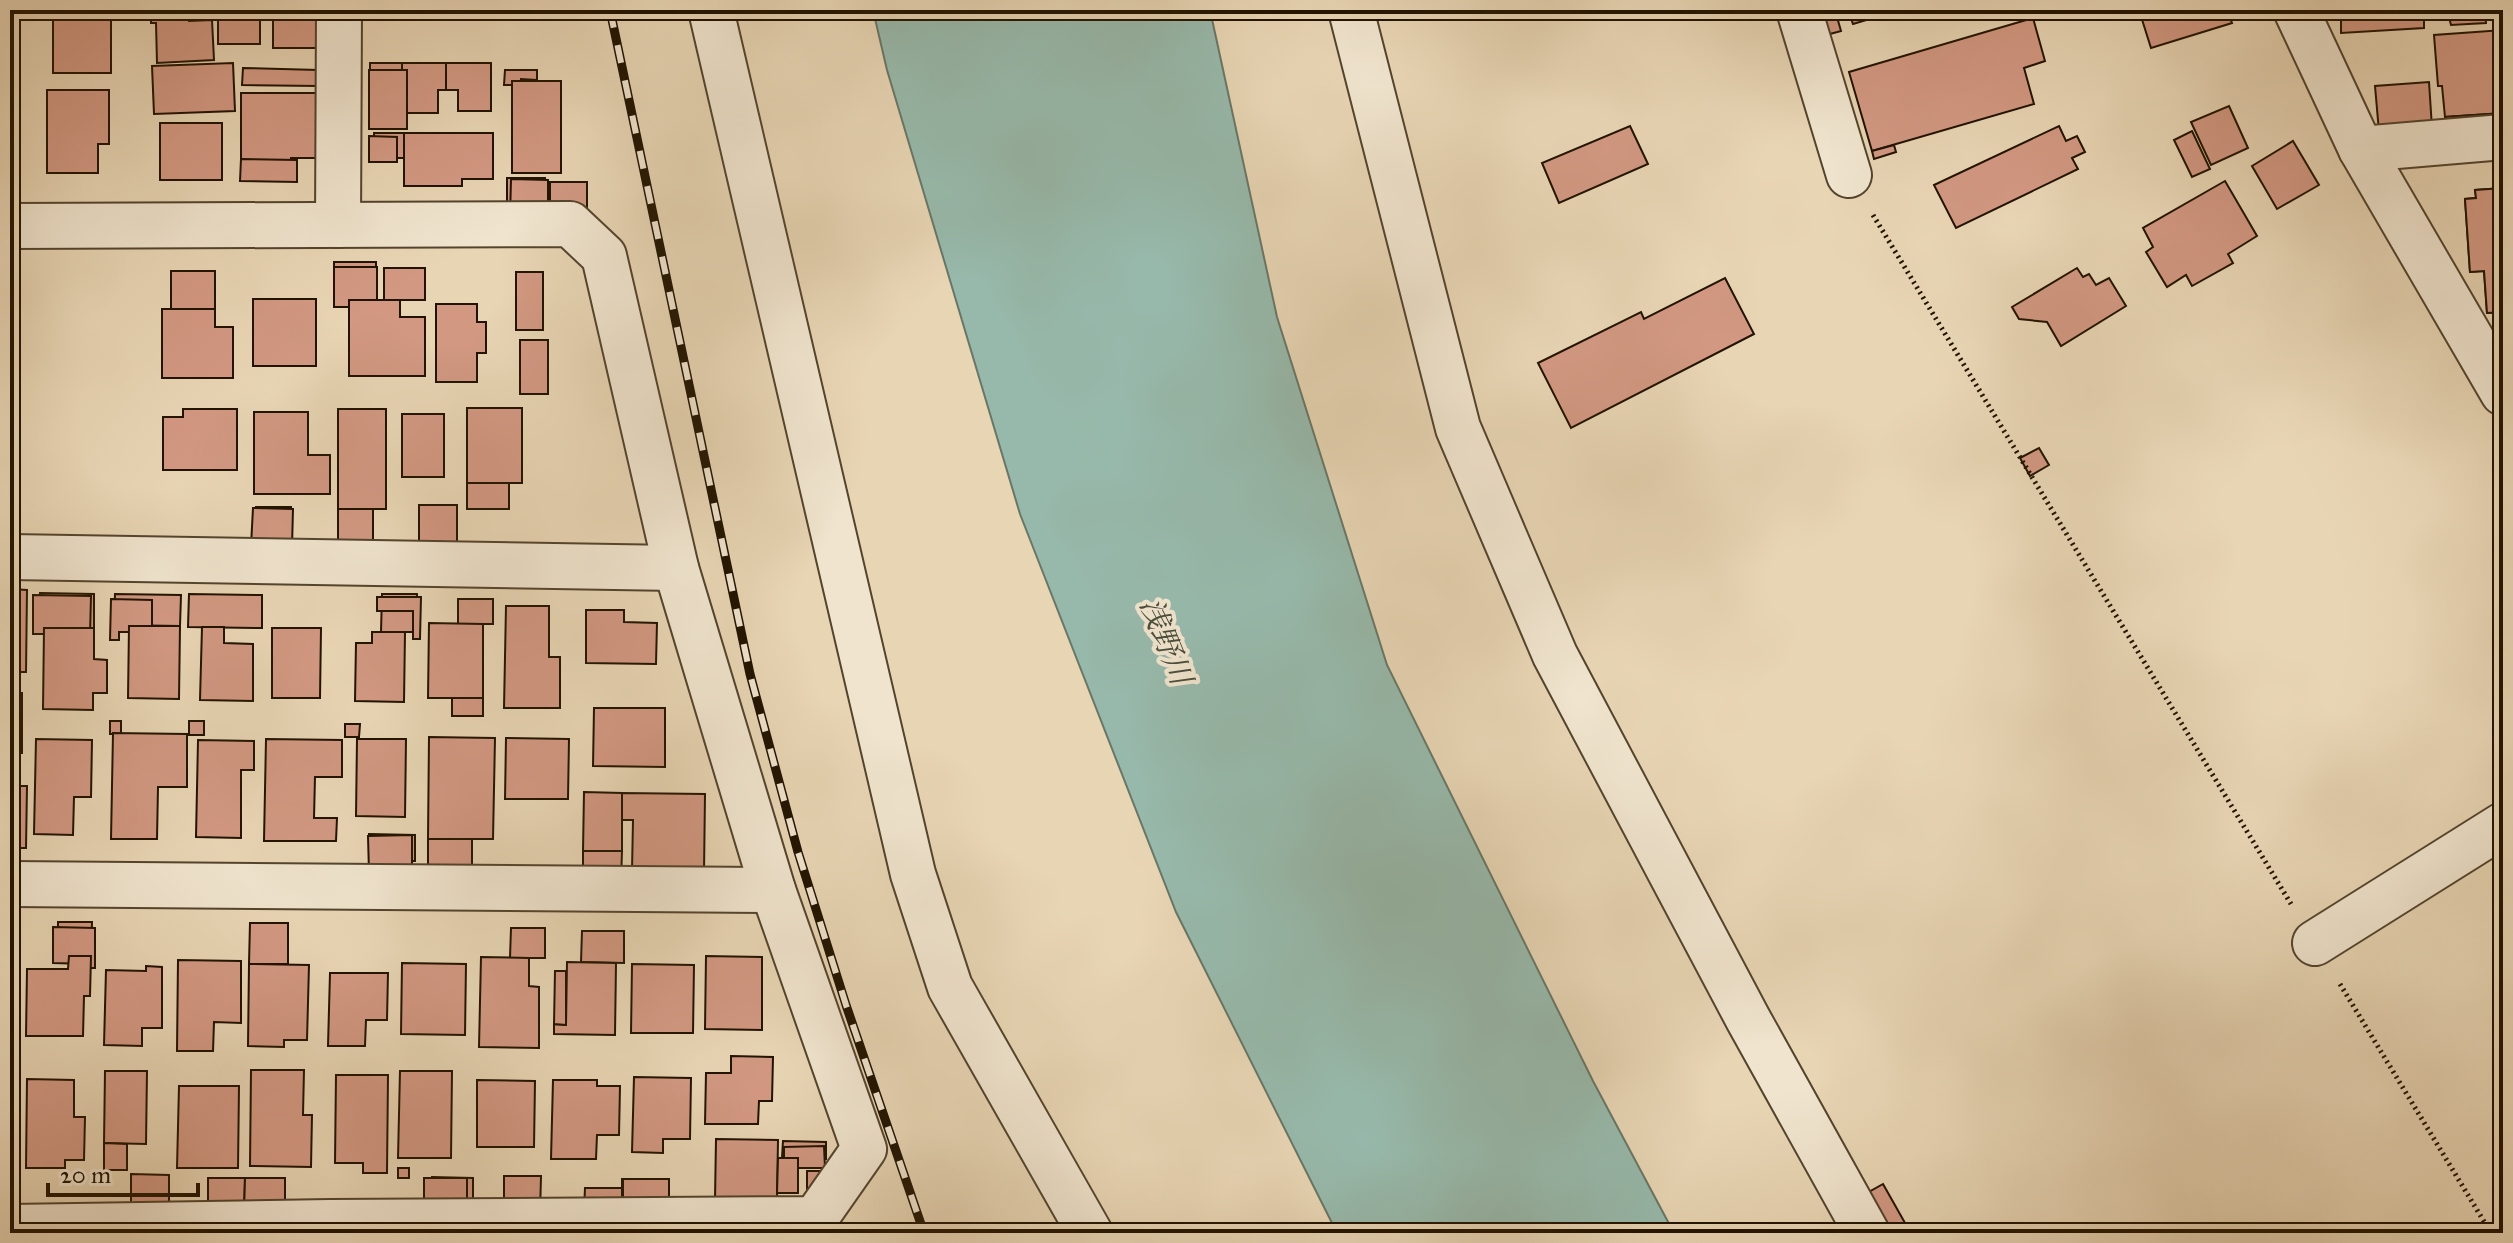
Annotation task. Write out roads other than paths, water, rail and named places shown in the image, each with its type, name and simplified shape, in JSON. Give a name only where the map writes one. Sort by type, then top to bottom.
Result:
[{"type":"street","points":[[338,225],[339,10]]},
{"type":"street","points":[[711,10],[913,874],[950,987],[1090,1233]]},
{"type":"street","points":[[1351,10],[1458,428],[1555,655],[1748,1019],[1867,1233]]},
{"type":"street","points":[[1799,10],[1857,188]]},
{"type":"street","points":[[2296,10],[2361,149],[2503,393]]},
{"type":"street","points":[[2361,149],[2503,137]]},
{"type":"street","points":[[10,226],[570,224],[604,256],[676,568],[773,890],[864,1149],[815,1219],[730,1227],[10,1227]]},
{"type":"street","points":[[10,557],[676,568]]},
{"type":"street","points":[[2307,930],[2503,825]]},
{"type":"street","points":[[10,884],[773,890]]},
{"type":"water","name":"浅野川","points":[[873,10],[1210,10],[1277,317],[1387,665],[1593,1081],[1674,1233],[1337,1233],[1176,912],[1020,514],[887,70]]},
{"type":"railway","points":[[610,10],[750,674],[798,852],[846,1005],[924,1233]]}]
